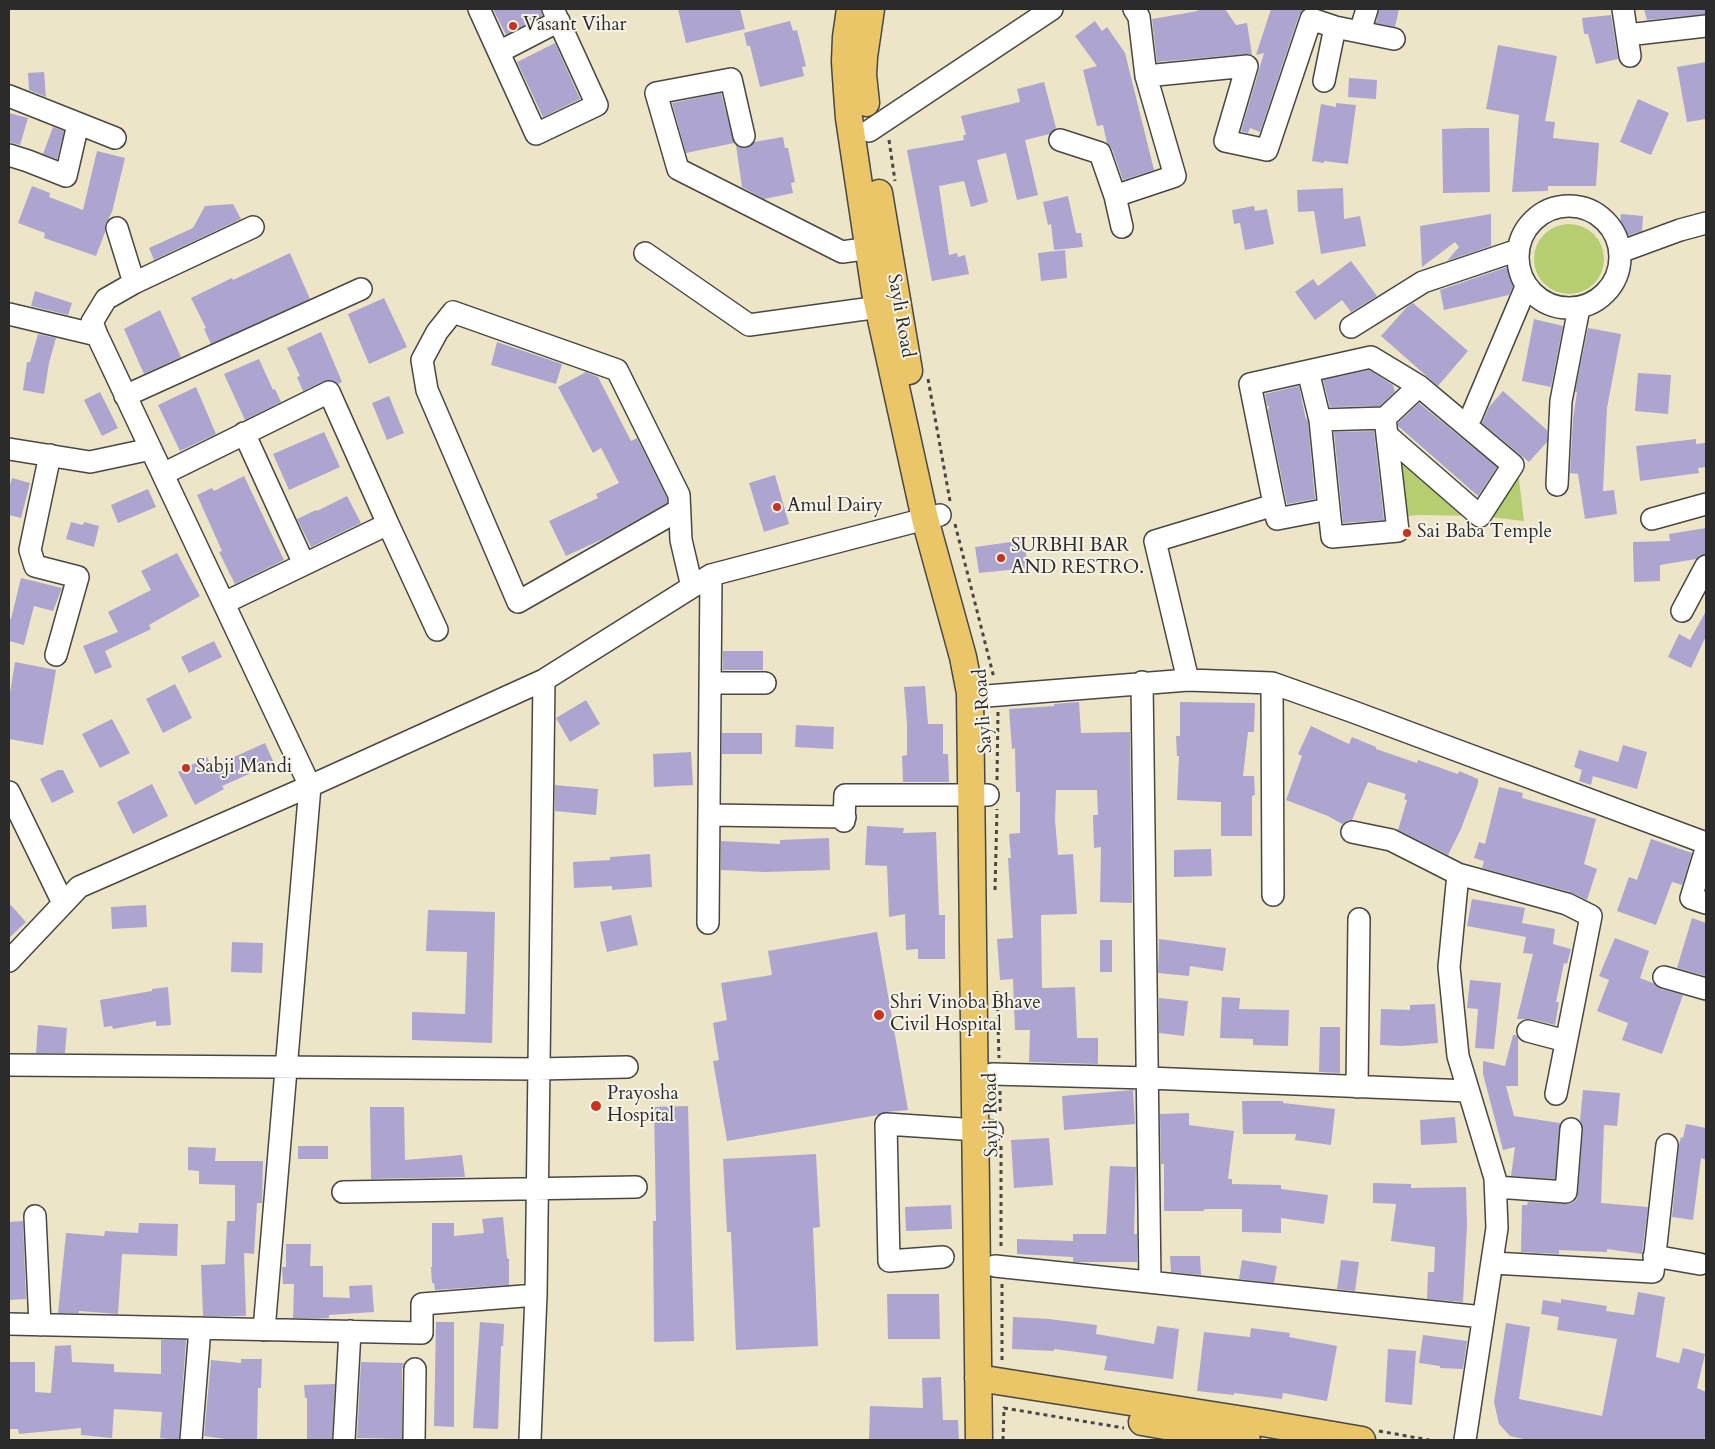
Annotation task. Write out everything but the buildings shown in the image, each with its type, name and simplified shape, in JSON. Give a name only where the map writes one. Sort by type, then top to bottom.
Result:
[{"type":"main road","points":[[850,9],[846,37],[849,118],[878,247]]},
{"type":"main road","name":"Sayli Road","points":[[871,9],[863,75],[878,133],[878,247],[887,306],[993,695],[988,794],[996,1074],[992,1131],[998,1266],[992,1382]]},
{"type":"main road","points":[[943,515],[970,693],[988,794],[992,1131],[992,1382],[996,1440]]},
{"type":"main road","points":[[992,1382],[1366,1435]]},
{"type":"main road","points":[[979,1440],[992,1382]]},
{"type":"main road","points":[[992,1382],[1247,1440]]},
{"type":"street","points":[[479,9],[536,134],[597,105],[556,15],[499,52]]},
{"type":"street","points":[[878,133],[1052,9]]},
{"type":"street","points":[[1115,196],[1175,176],[1146,76],[1139,17],[1134,9]]},
{"type":"street","points":[[1360,32],[1367,9]]},
{"type":"street","points":[[1623,9],[1629,46],[1706,26]]},
{"type":"street","points":[[1146,76],[1247,66],[1225,141],[1267,150],[1310,20],[1394,40]]},
{"type":"street","points":[[1324,81],[1335,27]]},
{"type":"street","points":[[744,136],[731,79],[656,93],[678,169],[842,252],[878,247]]},
{"type":"street","points":[[9,96],[115,138]]},
{"type":"street","points":[[9,155],[66,176],[78,124]]},
{"type":"street","points":[[1060,140],[1100,153],[1115,196],[1122,227]]},
{"type":"street","points":[[1561,206],[1578,206],[1594,212],[1607,222],[1616,236],[1620,252],[1619,269],[1613,284],[1602,297],[1588,306],[1571,309],[1554,307],[1538,299],[1526,287],[1519,271],[1518,250],[1522,237],[1531,222],[1545,212],[1561,206]]},
{"type":"street","points":[[1620,252],[1680,230],[1706,223]]},
{"type":"street","points":[[253,227],[134,283],[106,299],[92,322],[125,396],[310,786],[264,1330]]},
{"type":"street","points":[[117,228],[134,283]]},
{"type":"street","points":[[1350,327],[1423,282],[1518,250]]},
{"type":"street","points":[[645,253],[749,325],[887,306]]},
{"type":"street","points":[[1471,417],[1526,287]]},
{"type":"street","points":[[125,396],[361,288]]},
{"type":"street","points":[[1556,485],[1561,401],[1579,308]]},
{"type":"street","points":[[679,510],[518,602],[427,390],[422,360],[437,332],[453,312],[617,370],[679,495],[681,540],[692,587]]},
{"type":"street","points":[[9,314],[97,335]]},
{"type":"street","points":[[1320,420],[1386,427],[1480,516],[1513,465],[1418,386],[1371,358],[1250,384],[1277,519],[1329,509]]},
{"type":"street","points":[[1308,371],[1320,420],[1332,537],[1398,531],[1386,427],[1418,386]]},
{"type":"street","points":[[163,474],[328,392],[437,630]]},
{"type":"street","points":[[244,433],[304,564]]},
{"type":"street","points":[[9,448],[90,462],[151,449]]},
{"type":"street","points":[[50,455],[30,550],[34,566],[78,577],[56,655]]},
{"type":"street","points":[[1652,519],[1706,504]]},
{"type":"street","points":[[1188,680],[1154,542],[1274,505]]},
{"type":"street","points":[[9,961],[78,886],[310,786],[544,680],[711,575],[943,515]]},
{"type":"street","points":[[224,603],[388,524]]},
{"type":"street","points":[[1682,611],[1706,566]]},
{"type":"street","points":[[708,923],[711,575]]},
{"type":"street","points":[[530,1440],[536,1295],[544,680]]},
{"type":"street","points":[[993,695],[1142,682],[1188,680],[1272,683],[1706,842]]},
{"type":"street","points":[[710,684],[765,682]]},
{"type":"street","points":[[1142,682],[1150,1282]]},
{"type":"street","points":[[1272,683],[1273,895]]},
{"type":"street","points":[[9,792],[63,903]]},
{"type":"street","points":[[709,815],[844,819],[845,795],[988,794]]},
{"type":"street","points":[[1352,832],[1391,840],[1458,874],[1567,904],[1591,916],[1556,1094]]},
{"type":"street","points":[[1706,849],[1691,898],[1706,903]]},
{"type":"street","points":[[1458,874],[1449,967],[1458,1056],[1495,1178],[1497,1228],[1464,1440]]},
{"type":"street","points":[[1357,1087],[1359,919]]},
{"type":"street","points":[[1664,977],[1706,989]]},
{"type":"street","points":[[1528,1031],[1566,1041]]},
{"type":"street","points":[[9,1064],[286,1067],[628,1067]]},
{"type":"street","points":[[996,1074],[1468,1091]]},
{"type":"street","points":[[944,1257],[889,1261],[886,1124],[992,1131]]},
{"type":"street","points":[[1496,1187],[1566,1192],[1571,1129]]},
{"type":"street","points":[[1493,1263],[1653,1272],[1666,1145]]},
{"type":"street","points":[[343,1192],[636,1187]]},
{"type":"street","points":[[35,1216],[40,1325]]},
{"type":"street","points":[[1654,1256],[1700,1264]]},
{"type":"street","points":[[998,1266],[1482,1317]]},
{"type":"street","points":[[9,1324],[422,1333],[422,1304],[536,1295]]},
{"type":"street","points":[[191,1440],[200,1328]]},
{"type":"street","points":[[344,1440],[350,1331]]},
{"type":"street","points":[[414,1440],[415,1368]]},
{"type":"path","points":[[878,133],[896,184]]},
{"type":"path","points":[[927,369],[943,515],[993,695],[988,794],[995,891]]},
{"type":"path","points":[[992,1382],[1002,1360],[992,1131],[996,1074],[996,986]]},
{"type":"path","points":[[1003,1440],[1004,1408],[1127,1429]]},
{"type":"path","points":[[1366,1435],[1428,1440]]},
{"type":"green space","points":[[1576,224],[1589,230],[1598,239],[1602,245],[1604,259],[1602,273],[1594,284],[1583,292],[1562,294],[1555,292],[1544,284],[1536,273],[1534,252],[1536,245],[1544,234],[1555,226]]},
{"type":"green space","points":[[1388,436],[1480,516],[1418,515],[1396,517]]},
{"type":"green space","points":[[1517,463],[1524,521],[1480,516]]},
{"type":"place","name":"Vasant Vihar","points":[[513,26]]},
{"type":"place","name":"Amul Dairy","points":[[777,507]]},
{"type":"place","name":"Sai Baba Temple","points":[[1407,533]]},
{"type":"place","name":"SURBHI BAR AND RESTRO.","points":[[1001,558]]},
{"type":"place","name":"Sabji Mandi","points":[[186,768]]},
{"type":"place","name":"Shri Vinoba Bhave Civil Hospital","points":[[879,1015]]},
{"type":"place","name":"Prayosha Hospital","points":[[596,1106]]}]
